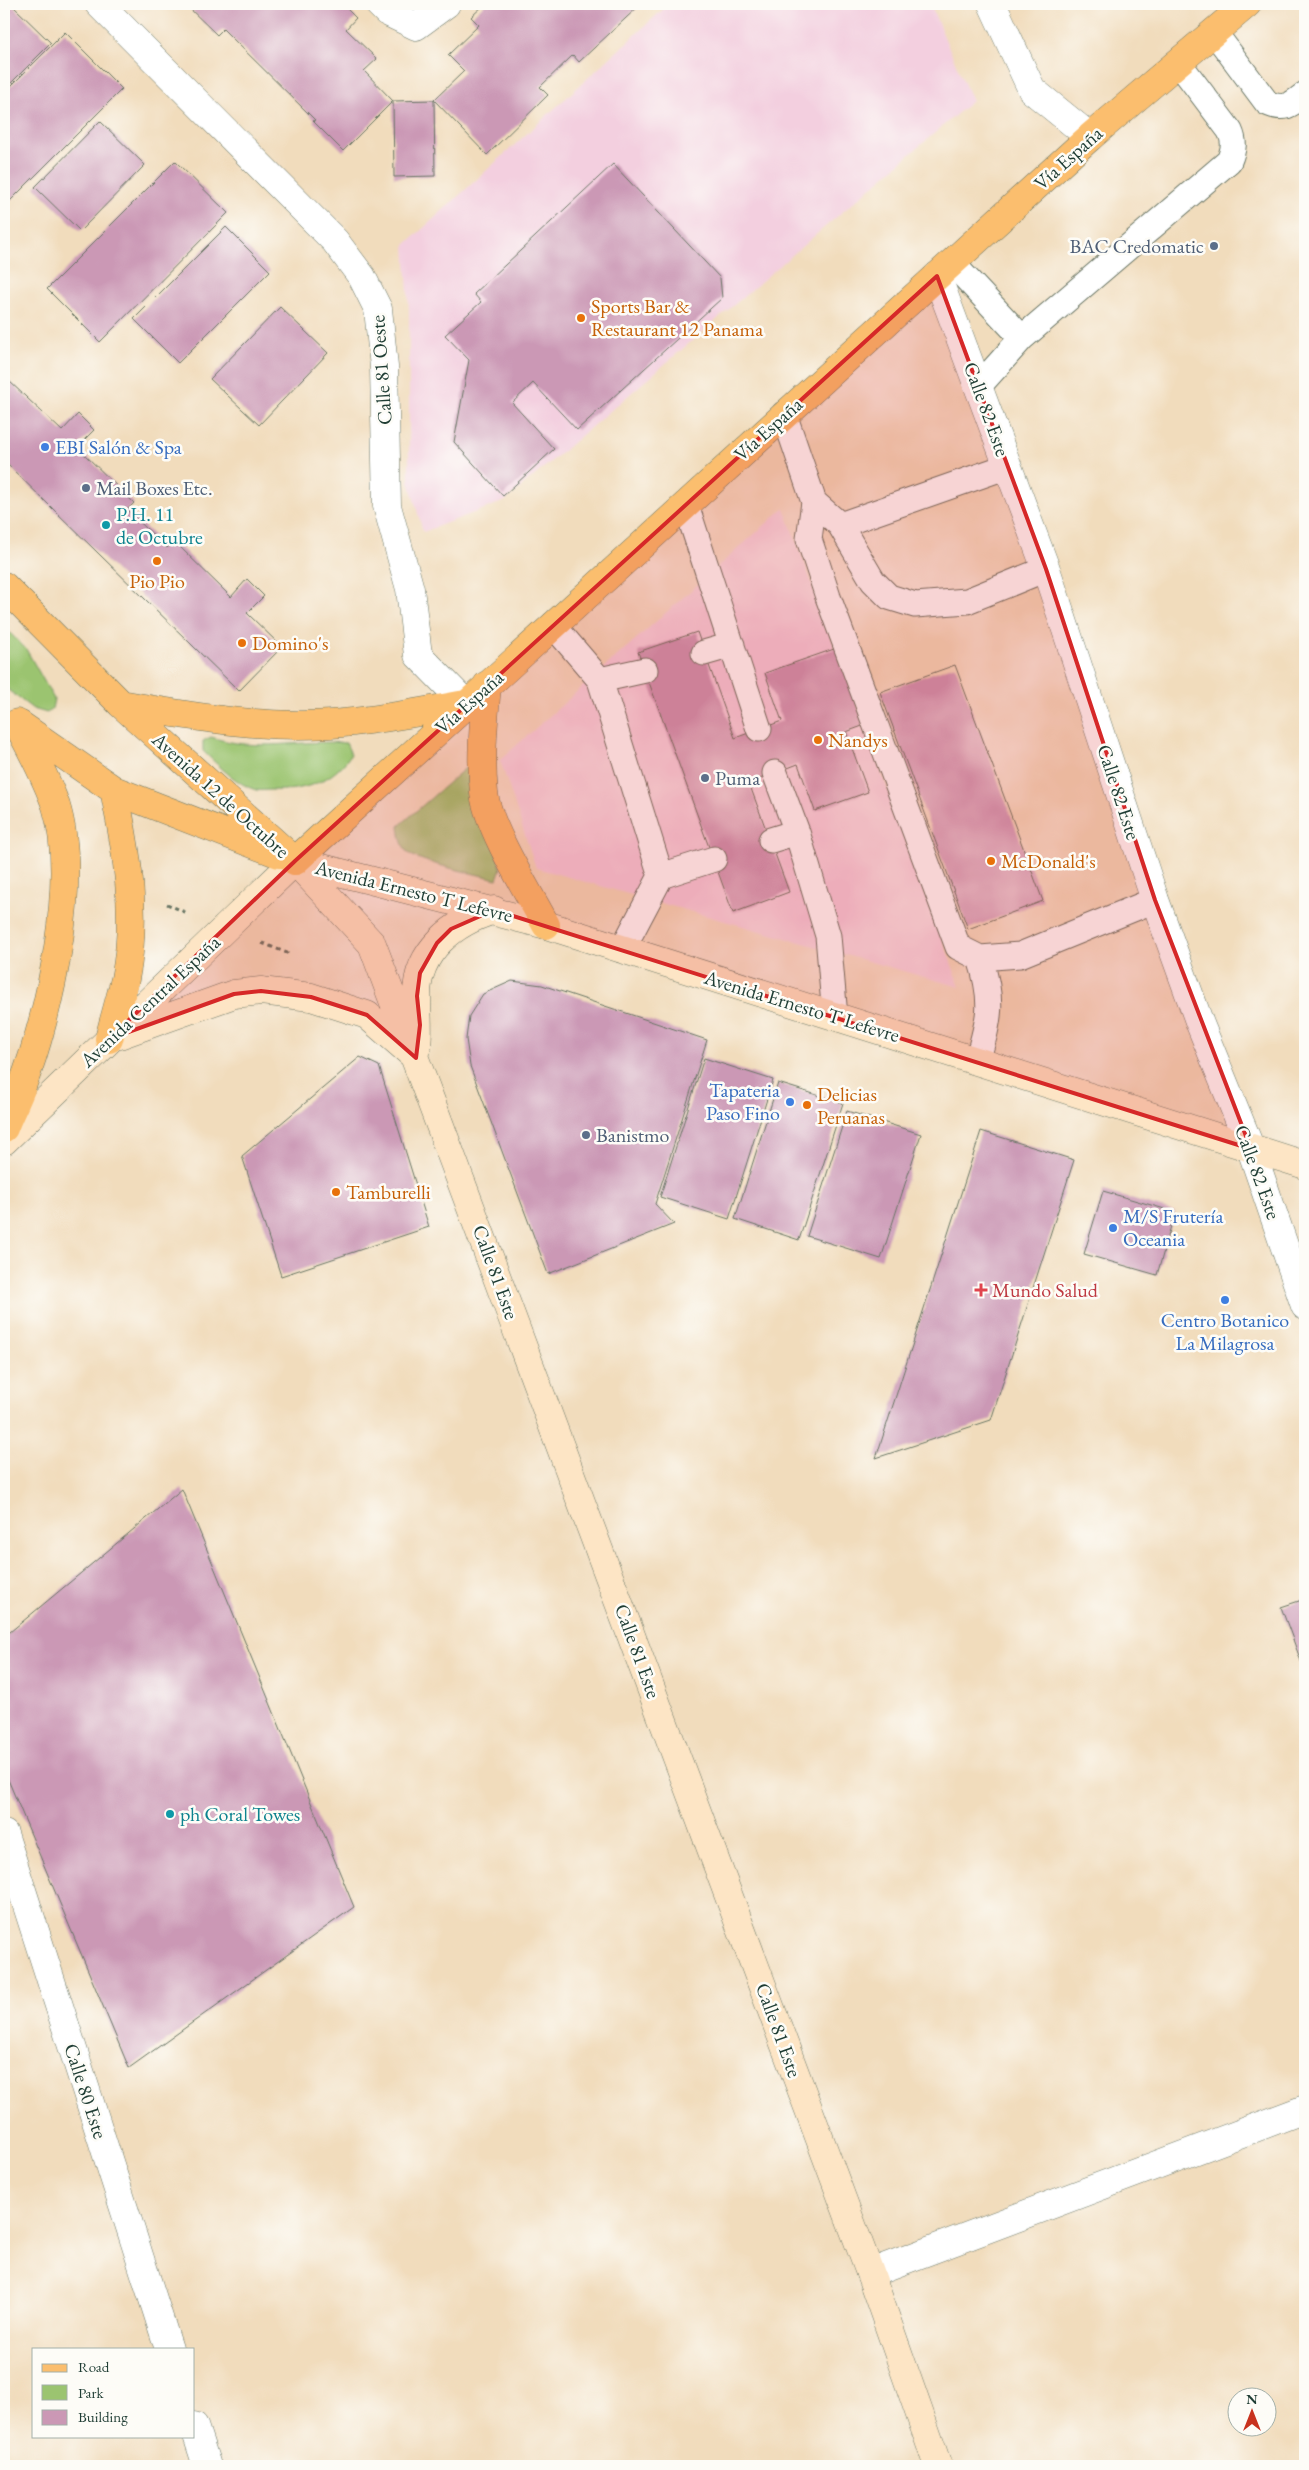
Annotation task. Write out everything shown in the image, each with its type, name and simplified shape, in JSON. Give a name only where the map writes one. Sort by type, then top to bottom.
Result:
[{"type":"main road","name":"Vía España","points":[[295,861],[1090,137],[1247,4]]},
{"type":"main road","name":"Avenida 12 de Octubre","points":[[4,586],[121,704],[295,861]]},
{"type":"main road","points":[[487,685],[482,742],[484,794],[493,820],[512,862],[546,925]]},
{"type":"main road","points":[[121,704],[192,718],[238,723],[296,725],[353,722],[466,704]]},
{"type":"main road","points":[[4,1128],[22,1087],[36,1042],[58,947],[64,859],[56,806],[46,782],[10,716]]},
{"type":"main road","name":"Avenida 12 de Octubre","points":[[10,716],[114,790],[295,861]]},
{"type":"main road","points":[[109,1039],[125,978],[131,915],[127,851],[114,790]]},
{"type":"main road","name":"Avenida Ernesto T Lefevre","points":[[295,861],[494,910],[546,925],[1305,1165]]},
{"type":"main road","name":"Avenida Central España","points":[[4,1140],[295,861]]},
{"type":"main road","name":"Calle 81 Este","points":[[295,861],[372,944],[870,2273],[938,2466]]},
{"type":"main road","points":[[416,1058],[420,1025],[417,996],[425,962],[437,943],[451,929],[494,910]]},
{"type":"main road","points":[[109,1039],[234,994],[261,991],[311,997],[366,1015],[416,1058]]},
{"type":"street","name":"Calle 81 Oeste","points":[[99,4],[335,241],[362,277],[378,309],[384,367],[387,506],[410,590],[418,654],[466,704]]},
{"type":"street","points":[[379,4],[387,12],[416,26],[446,4]]},
{"type":"street","points":[[992,4],[1032,90],[1090,137]]},
{"type":"street","name":"Calle 82 Este","points":[[945,270],[978,387],[1046,569],[1155,900],[1200,1024],[1251,1148],[1303,1291]]},
{"type":"street","name":"Calle 80 Este","points":[[4,1834],[169,2348]]},
{"type":"street","points":[[870,2273],[1305,2109]]},
{"type":"street","points":[[195,2429],[207,2466]]},
{"type":"lane","points":[[1214,32],[1267,103],[1277,108],[1288,107],[1305,94]]},
{"type":"lane","points":[[978,387],[1022,338],[1229,160],[1234,150],[1234,140],[1230,131],[1178,62]]},
{"type":"lane","points":[[945,270],[1022,338]]},
{"type":"lane","points":[[784,414],[814,502],[810,539],[828,597],[958,948],[980,958],[1020,955],[1155,900]]},
{"type":"lane","points":[[840,525],[1008,466]]},
{"type":"lane","points":[[814,502],[840,525],[874,581],[889,597],[915,605],[967,601],[1046,569]]},
{"type":"lane","points":[[686,505],[759,729]]},
{"type":"lane","points":[[553,625],[600,680],[661,876]]},
{"type":"lane","points":[[704,653],[732,645]]},
{"type":"lane","points":[[600,680],[645,670]]},
{"type":"lane","points":[[775,773],[796,832],[828,936],[835,1017]]},
{"type":"lane","points":[[771,840],[796,832]]},
{"type":"lane","points":[[622,950],[661,876],[714,859]]},
{"type":"lane","points":[[977,1061],[988,1023],[989,1004],[989,986],[980,958]]},
{"type":"highlighted area","points":[[937,276],[1046,569],[1155,900],[1251,1149],[494,910],[451,929],[437,943],[420,973],[417,996],[420,1025],[416,1058],[367,1015],[311,997],[261,991],[234,994],[109,1039],[295,861]]},
{"type":"shaded area","points":[[669,4],[930,4],[972,101],[505,501],[423,532],[409,481],[409,310],[405,245]]},
{"type":"shaded area","points":[[784,508],[960,987],[536,868],[500,760]]},
{"type":"green space","points":[[4,627],[26,649],[54,699],[52,709],[47,713],[33,709],[4,687]]},
{"type":"green space","points":[[211,737],[229,742],[263,745],[346,743],[351,754],[336,772],[316,783],[294,789],[258,790],[234,779],[203,751],[203,741]]},
{"type":"green space","points":[[470,764],[501,868],[497,879],[422,860],[407,852],[401,839],[399,826]]},
{"type":"building","points":[[4,4],[11,4],[51,43],[4,90]]},
{"type":"building","points":[[185,4],[342,4],[356,18],[346,29],[377,59],[364,71],[393,101],[343,151],[313,121],[315,120],[223,29],[217,35]]},
{"type":"building","points":[[485,4],[641,4],[579,62],[573,55],[540,87],[548,95],[487,155],[434,100],[464,71],[448,55],[479,25],[471,17]]},
{"type":"building","points":[[65,32],[122,89],[4,207],[4,93]]},
{"type":"building","points":[[434,100],[435,176],[394,177],[393,101]]},
{"type":"building","points":[[100,121],[145,165],[80,231],[35,187]]},
{"type":"building","points":[[175,161],[228,213],[100,342],[47,289]]},
{"type":"building","name":"Sports Bar & Restaurant 12 Panama","points":[[613,164],[720,278],[722,298],[577,430],[533,383],[512,403],[554,449],[503,496],[454,442],[469,360],[445,335],[481,302],[474,294]]},
{"type":"building","points":[[226,227],[270,271],[178,363],[134,319]]},
{"type":"building","points":[[280,307],[328,353],[259,425],[210,379]]},
{"type":"building","name":"P.H. 11 de Octubre","points":[[8,380],[62,431],[78,414],[94,430],[77,447],[134,503],[127,510],[167,548],[174,541],[231,597],[247,579],[264,596],[247,613],[282,647],[239,691],[4,461],[4,384]]},
{"type":"building","points":[[697,632],[735,738],[782,721],[765,673],[837,648],[865,725],[846,732],[868,792],[815,811],[798,764],[749,783],[789,892],[733,913],[638,652]]},
{"type":"building","points":[[955,665],[1043,901],[968,929],[880,692]]},
{"type":"building","name":"Banistmo","points":[[512,981],[542,985],[707,1040],[655,1204],[674,1224],[548,1274],[470,1066],[466,1039],[469,1016],[483,994]]},
{"type":"building","name":"Tamburelli","points":[[360,1057],[379,1066],[429,1227],[281,1276],[242,1156]]},
{"type":"building","points":[[704,1058],[773,1080],[729,1219],[660,1197]]},
{"type":"building","points":[[778,1083],[843,1103],[799,1240],[735,1219]]},
{"type":"building","points":[[847,1111],[921,1134],[881,1259],[807,1236]]},
{"type":"building","name":"Mundo Salud","points":[[981,1131],[1074,1160],[991,1420],[876,1458]]},
{"type":"building","points":[[1103,1191],[1175,1212],[1157,1275],[1084,1254]]},
{"type":"building","name":"ph Coral Towes","points":[[182,1489],[354,1907],[129,2068],[4,1770],[4,1637]]},
{"type":"building","points":[[1305,1599],[1305,1672],[1281,1607]]},
{"type":"place","name":"BAC Credomatic","points":[[1214,246]]},
{"type":"place","name":"Sports Bar & Restaurant 12 Panama","points":[[581,318]]},
{"type":"place","name":"EBI Salón & Spa","points":[[45,447]]},
{"type":"place","name":"Mail Boxes Etc.","points":[[86,488]]},
{"type":"place","name":"P.H. 11 de Octubre","points":[[106,525]]},
{"type":"place","name":"Pio Pio","points":[[157,561]]},
{"type":"place","name":"Domino's","points":[[242,643]]},
{"type":"place","name":"Nandys","points":[[818,740]]},
{"type":"place","name":"Puma","points":[[705,778]]},
{"type":"place","name":"McDonald's","points":[[991,861]]},
{"type":"place","name":"Tapateria Paso Fino","points":[[790,1102]]},
{"type":"place","name":"Delicias Peruanas","points":[[807,1105]]},
{"type":"place","name":"Banistmo","points":[[586,1135]]},
{"type":"place","name":"Tamburelli","points":[[336,1192]]},
{"type":"place","name":"M/S Frutería Oceania","points":[[1113,1228]]},
{"type":"place","name":"Mundo Salud","points":[[981,1290]]},
{"type":"place","name":"Centro Botanico La Milagrosa","points":[[1225,1300]]},
{"type":"place","name":"ph Coral Towes","points":[[170,1814]]}]
